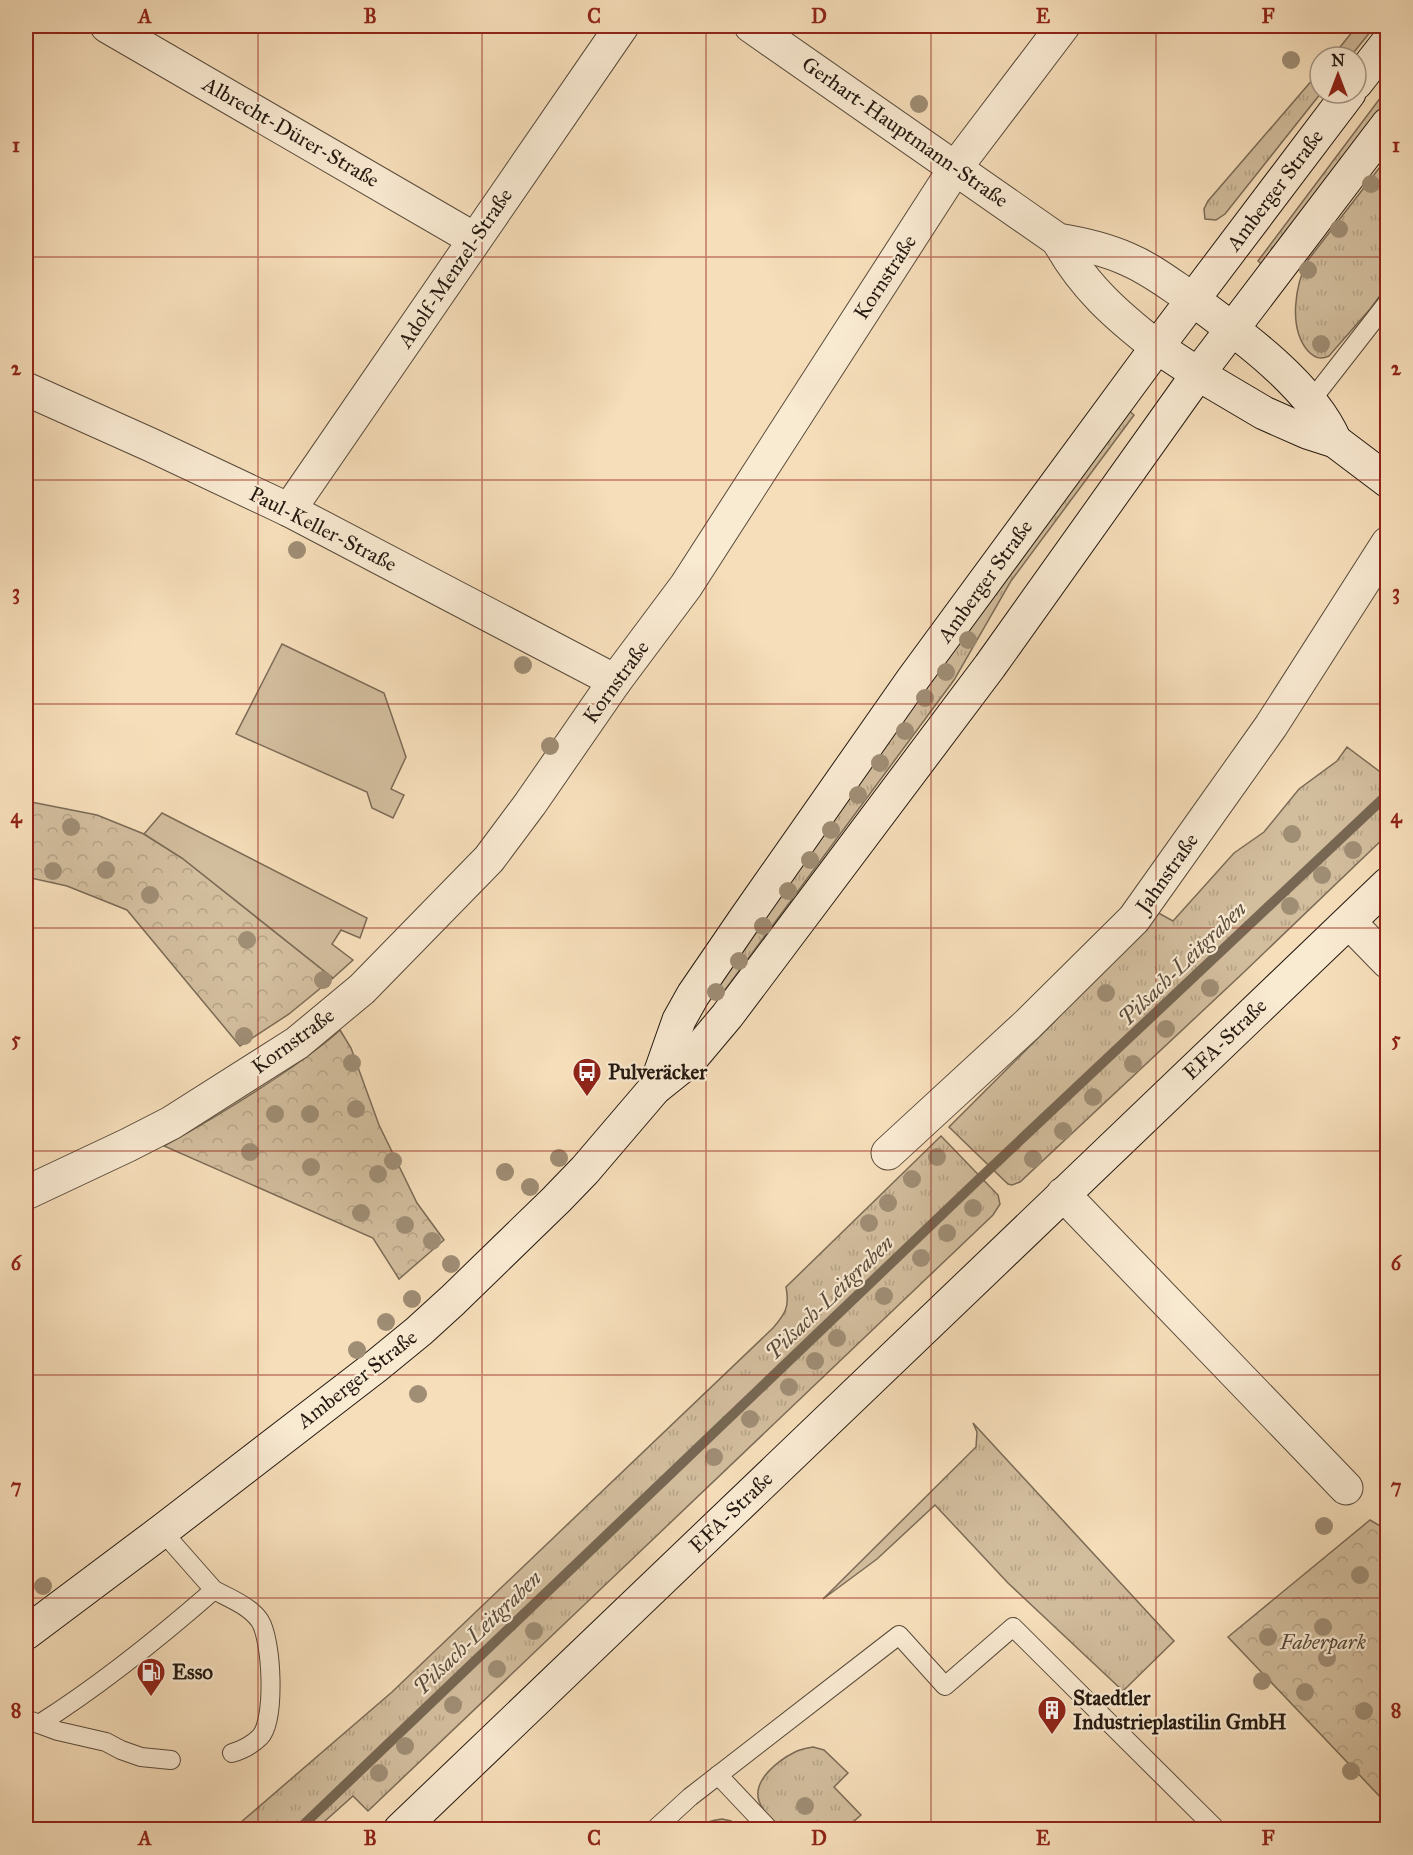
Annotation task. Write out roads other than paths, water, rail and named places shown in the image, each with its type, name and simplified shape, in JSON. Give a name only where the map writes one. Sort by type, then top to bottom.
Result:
[{"type":"street","name":"Albrecht-Dürer-Straße","points":[[107,26],[474,239]]},
{"type":"street","name":"Adolf-Menzel-Straße","points":[[288,510],[622,26]]},
{"type":"street","name":"Gerhart-Hauptmann-Straße","points":[[751,26],[1058,240],[1094,293],[1157,347],[1264,413],[1299,429],[1335,441]]},
{"type":"street","name":"Kornstraße","points":[[26,1193],[171,1123],[297,1043],[362,989],[489,859],[615,681],[686,586],[956,167],[1063,26]]},
{"type":"street","points":[[1368,68],[1388,42]]},
{"type":"street","name":"Amberger Straße","points":[[655,1088],[679,1020],[693,995],[913,679],[1192,299],[1340,105]]},
{"type":"street","name":"Amberger Straße","points":[[26,1633],[375,1367],[453,1300],[585,1170],[655,1088],[690,1060],[735,1007],[990,666],[1198,374],[1388,124]]},
{"type":"street","name":"Gerhart-Hauptmann-Straße","points":[[1058,240],[1082,244],[1129,259],[1152,272],[1234,329],[1277,367],[1310,402],[1327,423],[1335,441]]},
{"type":"street","name":"Paul-Keller-Straße","points":[[26,389],[288,510],[615,681]]},
{"type":"street","points":[[1335,441],[1388,481]]},
{"type":"street","name":"Jahnstraße","points":[[888,1153],[1028,1024],[1134,919],[1271,726],[1388,543]]},
{"type":"street","name":"EFA-Straße","points":[[400,1830],[1388,884]]},
{"type":"street","points":[[1349,922],[1388,962]]},
{"type":"street","points":[[1063,1194],[1346,1488]]},
{"type":"lane","points":[[1310,402],[1388,302]]},
{"type":"lane","points":[[162,1531],[214,1590],[250,1610],[260,1620],[264,1632],[270,1664],[271,1695],[267,1724],[261,1737],[232,1754]]},
{"type":"lane","points":[[32,1722],[62,1710],[170,1628],[214,1590]]},
{"type":"lane","points":[[654,1830],[690,1797],[899,1635],[945,1686],[1013,1627],[1217,1830]]},
{"type":"lane","points":[[32,1722],[58,1731],[106,1742],[141,1757],[171,1760]]},
{"type":"lane","points":[[718,1775],[770,1830]]},
{"type":"waterway","name":"Pilsach-Leitgraben","points":[[298,1830],[978,1180],[1388,794]]},
{"type":"place","name":"Pulveräcker","points":[[587,1098]]},
{"type":"place","name":"Esso","points":[[151,1698]]},
{"type":"place","name":"Staedtler Industrieplastilin GmbH","points":[[1052,1736]]},
{"type":"park label","name":"Faberpark","points":[[1323,1642]]}]
